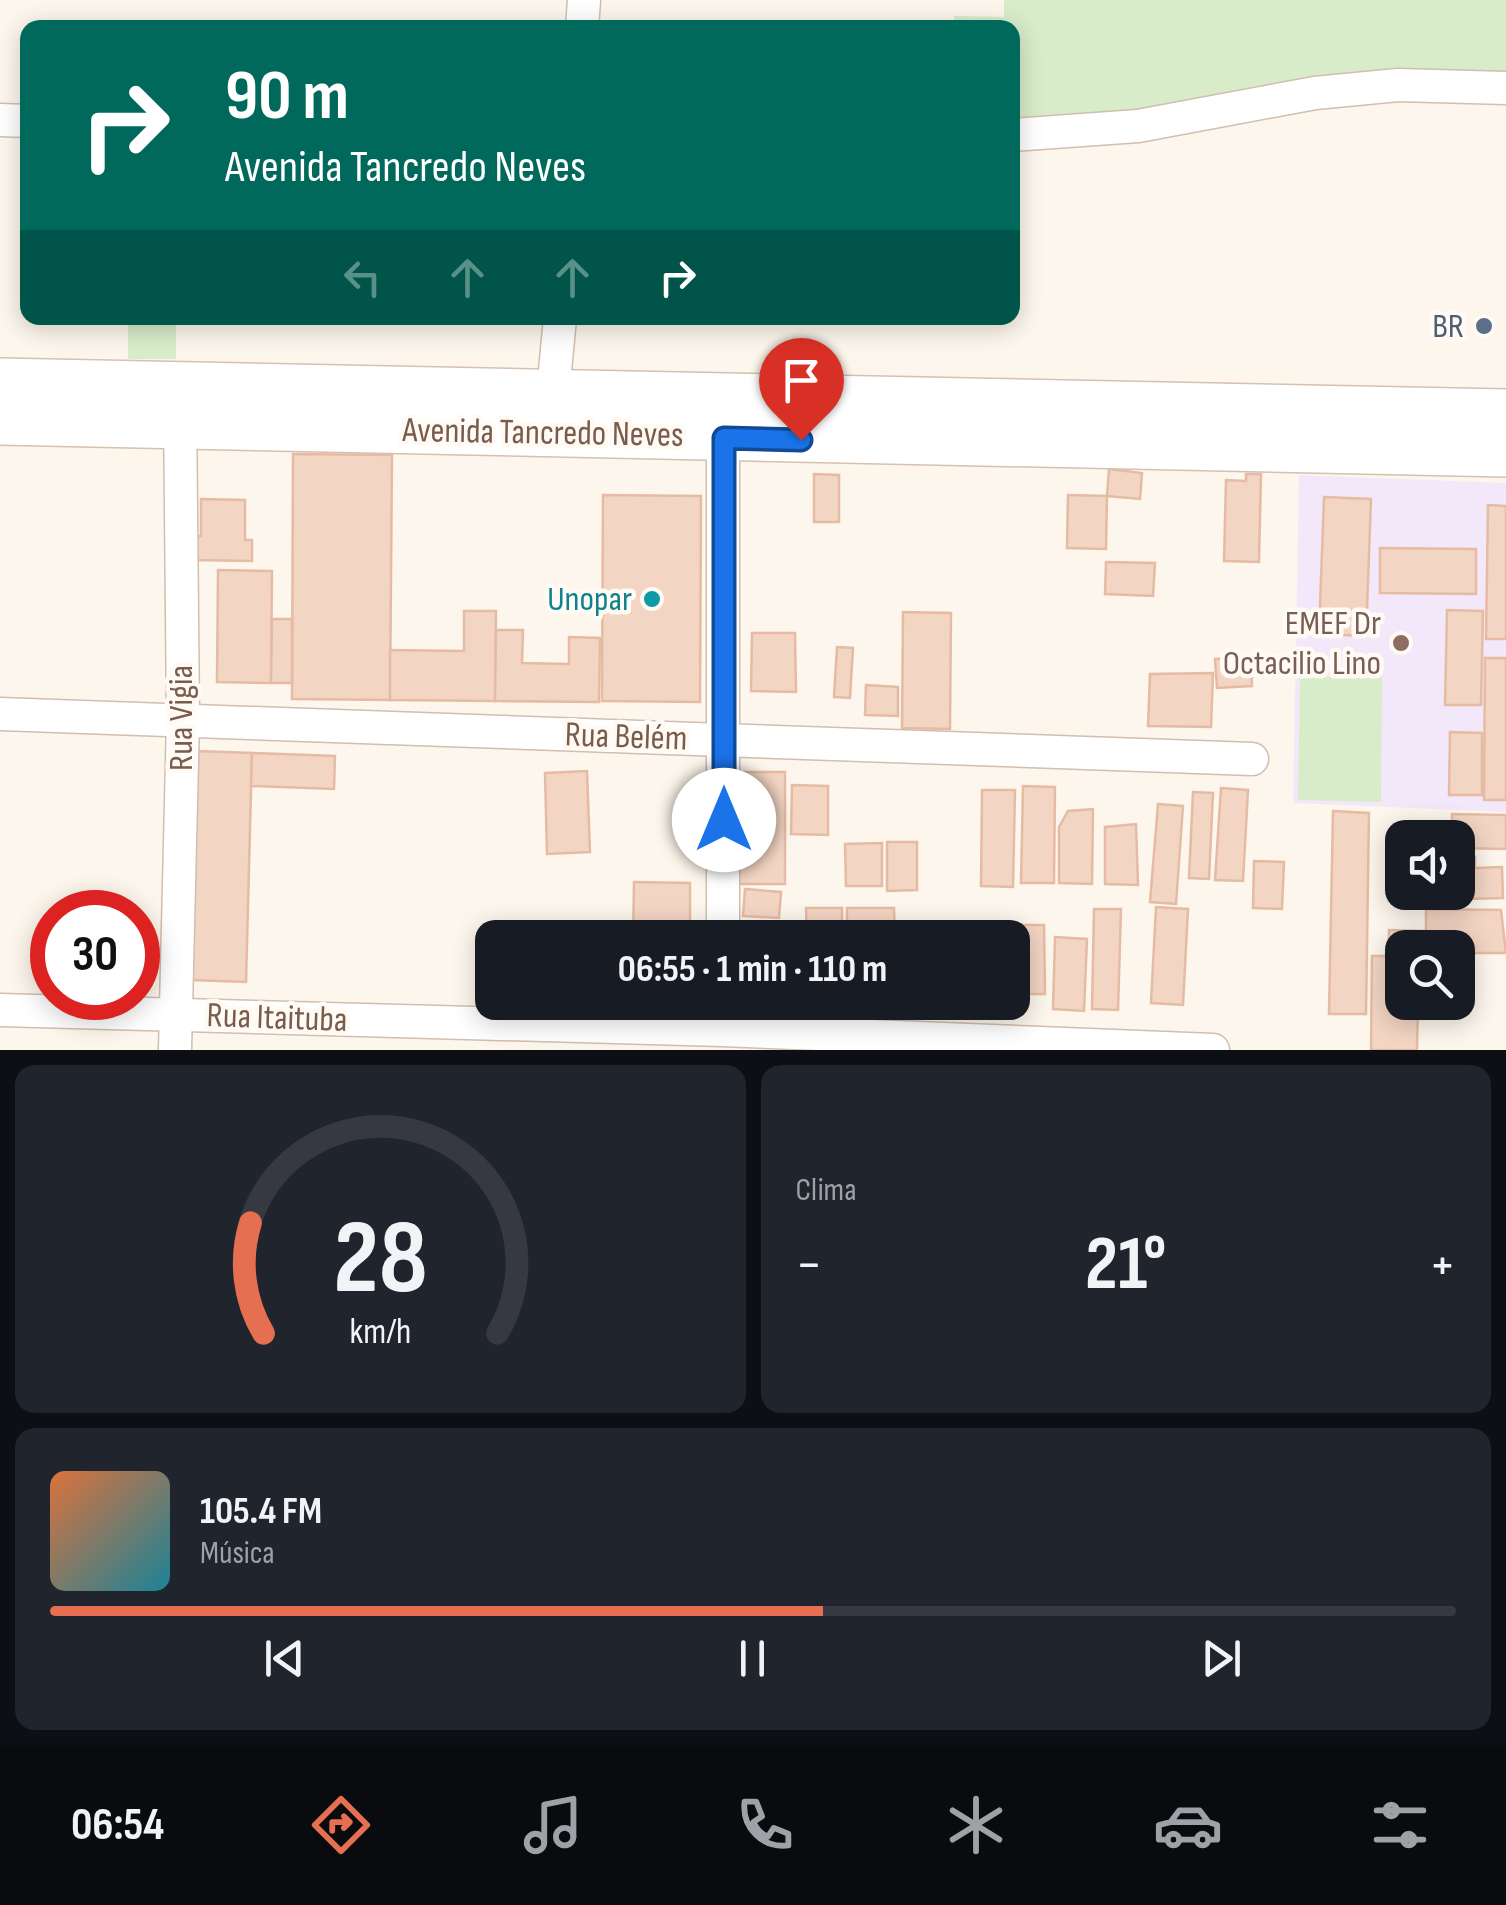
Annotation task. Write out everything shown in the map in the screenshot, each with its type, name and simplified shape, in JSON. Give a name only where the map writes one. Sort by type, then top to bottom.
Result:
[{"type":"street","points":[[1020,133],[1138,126],[1314,93],[1398,85],[1506,88]]},
{"type":"street","points":[[551,413],[559,325]]},
{"type":"street","name":"Avenida Tancredo Neves","points":[[0,381],[180,406]]},
{"type":"street","name":"Avenida Tancredo Neves","points":[[0,422],[180,406],[1383,430],[1506,412]]},
{"type":"street","name":"Rua Vigia","points":[[175,1050],[182,720],[180,406]]},
{"type":"street","points":[[723,418],[723,920]]},
{"type":"street","name":"Avenida Tancredo Neves","points":[[1383,430],[1506,454]]},
{"type":"street","name":"Rua Belém","points":[[0,714],[1252,759]]},
{"type":"street","name":"Rua Itaituba","points":[[0,1010],[722,1028],[1213,1050]]},
{"type":"shaded area","name":"EMEF Dr Octacilio Lino","points":[[1299,475],[1506,483],[1506,812],[1293,803]]},
{"type":"green space","points":[[1004,0],[1506,0],[1506,74],[1148,118],[1020,123],[1020,20],[954,20],[954,16],[1004,17]]},
{"type":"green space","points":[[128,325],[176,325],[176,359],[128,359]]},
{"type":"green space","points":[[1300,676],[1382,678],[1381,802],[1298,800]]},
{"type":"building","points":[[293,454],[392,455],[390,700],[292,699]]},
{"type":"building","points":[[1109,469],[1142,473],[1140,499],[1107,496]]},
{"type":"building","points":[[814,474],[839,475],[839,522],[814,522]]},
{"type":"building","points":[[1246,474],[1261,474],[1259,562],[1224,561],[1226,480],[1246,481]]},
{"type":"building","name":"Unopar","points":[[603,495],[701,496],[700,702],[602,701]]},
{"type":"building","points":[[1068,495],[1107,496],[1106,549],[1067,548]]},
{"type":"building","points":[[1324,497],[1371,499],[1366,636],[1319,634]]},
{"type":"building","points":[[201,499],[245,500],[245,540],[252,540],[252,561],[192,560],[193,536],[201,536]]},
{"type":"building","points":[[1488,505],[1506,506],[1506,639],[1486,639]]},
{"type":"building","points":[[1380,548],[1476,549],[1476,594],[1380,593]]},
{"type":"building","points":[[1106,562],[1155,563],[1153,596],[1105,594]]},
{"type":"building","points":[[218,570],[272,571],[271,683],[217,682]]},
{"type":"building","points":[[1447,610],[1483,611],[1481,705],[1445,705]]},
{"type":"building","points":[[464,611],[496,611],[495,701],[390,700],[390,650],[464,651]]},
{"type":"building","points":[[903,612],[951,613],[950,729],[902,728]]},
{"type":"building","points":[[272,619],[292,619],[292,683],[271,683]]},
{"type":"building","points":[[496,630],[523,630],[522,663],[569,664],[569,637],[600,638],[599,702],[495,701]]},
{"type":"building","points":[[752,633],[795,633],[796,692],[751,691]]},
{"type":"building","points":[[837,647],[853,648],[850,698],[834,697]]},
{"type":"building","points":[[1251,657],[1252,686],[1217,688],[1215,659]]},
{"type":"building","points":[[1485,658],[1506,658],[1506,800],[1484,800]]},
{"type":"building","points":[[1213,673],[1211,727],[1148,726],[1150,674]]},
{"type":"building","points":[[866,685],[898,687],[898,716],[865,715]]},
{"type":"building","points":[[1450,732],[1482,733],[1482,795],[1449,795]]},
{"type":"building","points":[[197,751],[252,753],[246,982],[191,980]]},
{"type":"building","points":[[252,753],[335,756],[334,789],[251,786]]},
{"type":"building","points":[[587,771],[590,852],[547,854],[545,773]]},
{"type":"building","points":[[740,772],[785,772],[785,884],[739,884]]},
{"type":"building","points":[[792,785],[828,786],[828,835],[791,834]]},
{"type":"building","points":[[1023,786],[1055,787],[1054,883],[1021,883]]},
{"type":"building","points":[[1221,788],[1248,790],[1243,881],[1215,880]]},
{"type":"building","points":[[982,790],[1015,790],[1013,887],[981,886]]},
{"type":"building","points":[[1193,792],[1213,793],[1209,879],[1189,878]]},
{"type":"building","points":[[1158,804],[1183,806],[1176,904],[1150,902]]},
{"type":"building","points":[[1093,809],[1092,884],[1059,883],[1059,827],[1068,811]]},
{"type":"building","points":[[1333,811],[1369,813],[1366,1014],[1329,1014]]},
{"type":"building","points":[[1452,814],[1506,815],[1506,849],[1475,848],[1475,820],[1452,820]]},
{"type":"building","points":[[1136,824],[1138,885],[1105,884],[1105,827]]},
{"type":"building","points":[[887,842],[917,842],[917,890],[887,891]]},
{"type":"building","points":[[882,843],[882,886],[846,886],[845,844]]},
{"type":"building","points":[[1254,861],[1284,862],[1282,909],[1253,908]]},
{"type":"building","points":[[1502,867],[1503,898],[1475,899],[1475,868]]},
{"type":"building","points":[[634,882],[690,883],[690,920],[633,920]]},
{"type":"building","points":[[745,889],[781,892],[779,918],[743,916]]},
{"type":"building","points":[[1156,907],[1188,909],[1183,1005],[1151,1003]]},
{"type":"building","points":[[806,908],[842,908],[842,920],[806,920]]},
{"type":"building","points":[[847,908],[894,908],[894,920],[847,920]]},
{"type":"building","points":[[1094,909],[1121,909],[1118,1010],[1092,1009]]},
{"type":"building","points":[[1426,910],[1501,910],[1506,953],[1475,953],[1475,930],[1426,930]]},
{"type":"building","points":[[1030,925],[1044,925],[1045,994],[1030,994]]},
{"type":"building","points":[[1055,937],[1087,939],[1084,1011],[1053,1009]]},
{"type":"building","points":[[1372,956],[1385,956],[1385,1020],[1418,1020],[1417,1050],[1371,1050]]},
{"type":"place","name":"BR","points":[[1484,326]]},
{"type":"place","name":"Unopar","points":[[652,599]]},
{"type":"place","name":"EMEF Dr Octacilio Lino","points":[[1401,643]]},
{"type":"route","points":[[724,820],[724,438],[801,440]]}]
